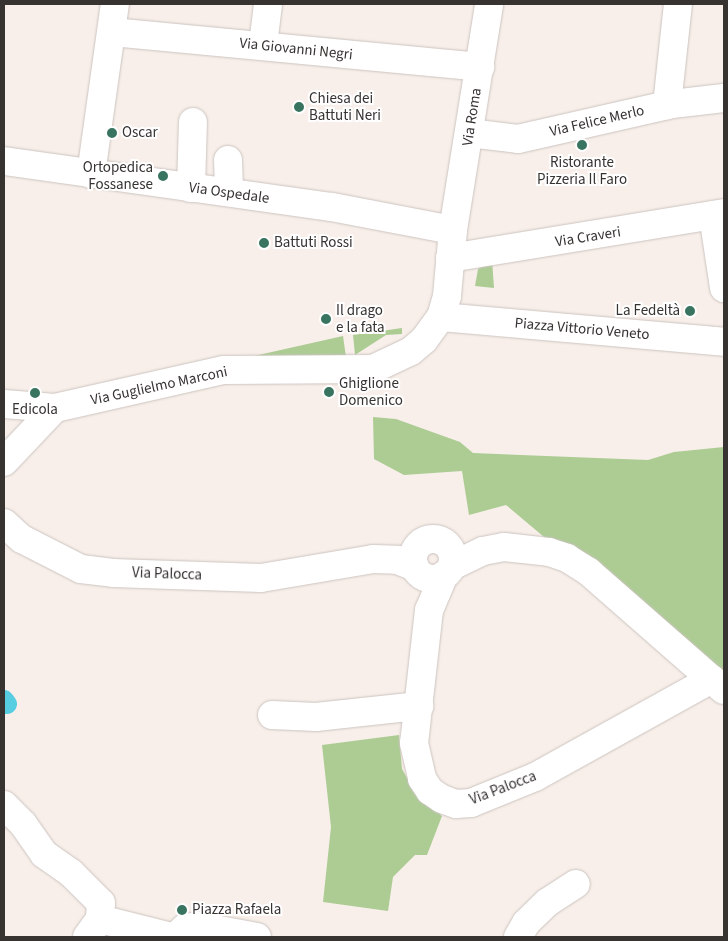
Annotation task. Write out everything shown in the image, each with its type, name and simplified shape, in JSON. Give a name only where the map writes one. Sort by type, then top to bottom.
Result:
[{"type":"street","points":[[90,174],[115,4]]},
{"type":"street","points":[[263,45],[268,4]]},
{"type":"street","name":"Via Roma","points":[[453,230],[489,4]]},
{"type":"street","points":[[667,105],[678,4]]},
{"type":"street","name":"Via Giovanni Negri","points":[[112,32],[480,67]]},
{"type":"street","name":"Via Felice Merlo","points":[[469,133],[518,139],[667,105],[724,98]]},
{"type":"street","points":[[191,188],[193,122]]},
{"type":"street","points":[[228,160],[229,192]]},
{"type":"street","name":"Via Ospedale","points":[[4,161],[229,192],[390,217],[453,230]]},
{"type":"street","points":[[718,214],[724,288]]},
{"type":"street","name":"Via Craveri","points":[[450,258],[718,214]]},
{"type":"street","name":"Via Guglielmo Marconi","points":[[4,404],[55,408],[224,370],[372,369],[411,351],[440,317],[447,296],[453,230]]},
{"type":"street","name":"Piazza Vittorio Veneto","points":[[440,317],[724,342]]},
{"type":"street","points":[[4,462],[55,408]]},
{"type":"street","name":"Via Palocca","points":[[4,523],[22,539],[80,569],[113,573],[261,578],[372,559],[394,549],[433,562],[504,547],[549,552],[580,565],[718,684],[534,777],[471,803],[456,804],[442,799],[430,791],[422,779],[414,744],[433,562]]},
{"type":"street","points":[[272,715],[316,717],[418,706]]},
{"type":"street","points":[[4,806],[23,824],[44,854],[94,893],[101,904],[94,928],[173,937],[185,928],[198,926],[257,937]]},
{"type":"street","points":[[518,937],[526,923],[548,902],[576,884]]},
{"type":"green space","points":[[492,260],[494,288],[475,286],[478,269]]},
{"type":"green space","points":[[402,328],[402,334],[386,335],[355,355],[353,335]]},
{"type":"green space","points":[[343,336],[346,357],[254,356]]},
{"type":"green space","points":[[373,417],[396,419],[460,442],[473,453],[648,460],[674,452],[724,447],[724,673],[599,563],[550,542],[506,505],[469,515],[462,471],[404,475],[374,459]]},
{"type":"green space","points":[[399,735],[402,769],[414,790],[442,816],[427,855],[415,855],[393,877],[388,911],[323,902],[331,827],[322,745]]},
{"type":"waterway","points":[[4,700],[7,704]]},
{"type":"place","name":"Chiesa dei Battuti Neri","points":[[299,107]]},
{"type":"place","name":"Oscar","points":[[112,133]]},
{"type":"place","name":"Ristorante Pizzeria Il Faro","points":[[582,145]]},
{"type":"place","name":"Ortopedica Fossanese","points":[[163,176]]},
{"type":"place","name":"Battuti Rossi","points":[[264,243]]},
{"type":"place","name":"La Fedeltà","points":[[690,311]]},
{"type":"place","name":"Il drago e la fata","points":[[326,319]]},
{"type":"place","name":"Ghiglione Domenico","points":[[329,392]]},
{"type":"place","name":"Edicola","points":[[35,393]]},
{"type":"place","name":"Piazza Rafaela","points":[[182,910]]}]
